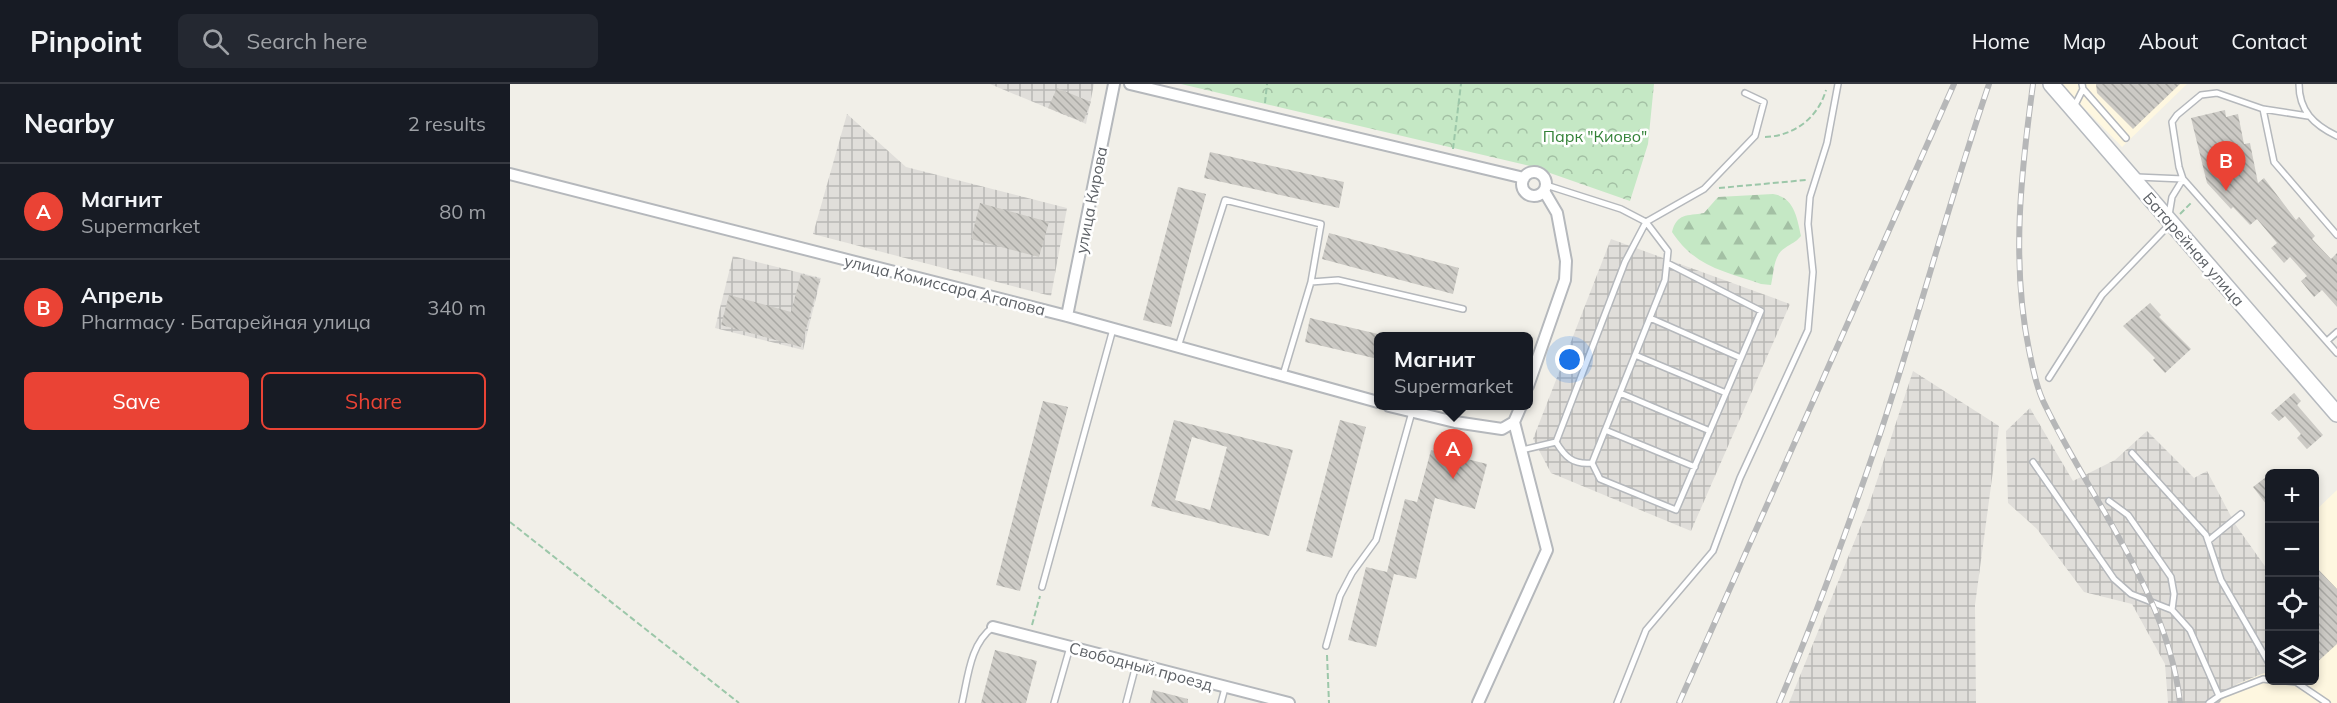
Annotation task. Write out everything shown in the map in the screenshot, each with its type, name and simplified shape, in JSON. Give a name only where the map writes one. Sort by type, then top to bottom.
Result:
[{"type":"main road","name":"Батарейная улица","points":[[2051,84],[2337,414]]},
{"type":"street","name":"улица Кирова","points":[[1067,316],[1114,84]]},
{"type":"street","points":[[1130,84],[1524,178],[1536,172],[1544,176],[1545,188],[1557,213],[1566,261],[1566,280],[1533,372]]},
{"type":"street","name":"улица Комиссара Агапова","points":[[510,174],[1067,316],[1374,401]]},
{"type":"street","points":[[1524,178],[1523,187],[1528,194],[1536,196],[1545,188]]},
{"type":"street","points":[[1405,410],[1502,429],[1514,422],[1519,410]]},
{"type":"street","points":[[1478,703],[1547,550],[1514,422]]},
{"type":"street","name":"Свободный проезд","points":[[993,627],[1289,703]]},
{"type":"lane","points":[[1617,703],[1646,630],[1713,551],[1740,478],[1808,330],[1813,272],[1808,224],[1810,197],[1827,143],[1838,84]]},
{"type":"lane","points":[[2299,84],[2299,99],[2308,116],[2319,127],[2337,136]]},
{"type":"lane","points":[[2073,108],[2083,87],[2126,138]]},
{"type":"lane","points":[[1556,442],[1624,262],[1646,222],[1704,189],[1755,136],[1764,102],[1745,93]]},
{"type":"lane","points":[[2308,116],[2263,109],[2217,93],[2201,95],[2177,115],[2172,130],[2183,179],[2337,352]]},
{"type":"lane","points":[[2263,109],[2274,162],[2337,236]]},
{"type":"lane","points":[[2133,177],[2183,179]]},
{"type":"lane","points":[[2049,378],[2102,295],[2170,221],[2172,197],[2183,179]]},
{"type":"lane","points":[[1545,188],[1621,209],[1646,222],[1668,251],[1665,280],[1592,463],[1600,479],[1676,510],[1761,311],[1667,263]]},
{"type":"lane","points":[[1178,347],[1225,200],[1322,224],[1311,282],[1283,375]]},
{"type":"lane","points":[[1311,282],[1338,280],[1463,309]]},
{"type":"lane","points":[[1650,318],[1741,358]]},
{"type":"lane","points":[[1042,587],[1113,329]]},
{"type":"lane","points":[[2327,340],[2337,332]]},
{"type":"lane","points":[[1635,356],[1726,393]]},
{"type":"lane","points":[[1620,393],[1710,431]]},
{"type":"lane","points":[[1326,646],[1341,596],[1352,573],[1376,540],[1412,412]]},
{"type":"lane","points":[[1605,430],[1695,467]]},
{"type":"lane","points":[[1522,450],[1556,442]]},
{"type":"lane","points":[[1556,442],[1565,458],[1581,464],[1592,463]]},
{"type":"lane","points":[[2132,453],[2208,540],[2221,580],[2265,656]]},
{"type":"lane","points":[[2033,462],[2114,579],[2131,594],[2172,610],[2190,630],[2218,696]]},
{"type":"lane","points":[[2109,501],[2128,515],[2171,577],[2174,594],[2172,610]]},
{"type":"lane","points":[[2208,540],[2241,514]]},
{"type":"lane","points":[[962,703],[981,635],[993,627]]},
{"type":"lane","points":[[1054,703],[1070,647]]},
{"type":"lane","points":[[1126,703],[1136,665]]},
{"type":"lane","points":[[2209,703],[2218,696],[2265,680]]},
{"type":"lane","points":[[2300,685],[2327,703]]},
{"type":"lane","points":[[1221,703],[1225,688]]},
{"type":"path","points":[[1264,115],[1267,84]]},
{"type":"path","points":[[1451,159],[1459,120],[1461,84]]},
{"type":"path","points":[[1755,136],[1774,137],[1808,122],[1822,104],[1828,84]]},
{"type":"path","points":[[1704,189],[1815,179]]},
{"type":"path","points":[[2184,210],[2193,202]]},
{"type":"path","points":[[510,522],[739,703]]},
{"type":"path","points":[[1028,636],[1042,587]]},
{"type":"path","points":[[1326,646],[1329,703]]},
{"type":"shaded area","points":[[990,84],[1094,84],[1086,124]]},
{"type":"shaded area","points":[[2061,84],[2187,84],[2122,147]]},
{"type":"shaded area","points":[[847,114],[906,167],[1067,208],[1051,296],[813,234]]},
{"type":"shaded area","points":[[1611,239],[1790,304],[1691,531],[1551,473],[1533,439]]},
{"type":"shaded area","points":[[733,256],[821,278],[803,350],[715,328]]},
{"type":"shaded area","points":[[1913,371],[1999,426],[1975,605],[1976,703],[1789,703],[1868,508]]},
{"type":"shaded area","points":[[2030,408],[2073,481],[2115,460],[2147,431],[2194,478],[2207,471],[2235,524],[2265,566],[2265,673],[2237,684],[2219,703],[2168,703],[2165,664],[2132,604],[2084,592],[2037,529],[2008,503],[2006,431]]},
{"type":"shaded area","points":[[2337,490],[2337,703],[2219,703],[2237,684],[2264,673],[2265,685],[2319,685],[2319,507]]},
{"type":"green space","name":"Парк \"Киово\"","points":[[1181,84],[1654,84],[1648,144],[1630,201],[1530,166]]},
{"type":"green space","points":[[1773,194],[1786,199],[1790,204],[1796,215],[1801,236],[1778,255],[1771,285],[1761,284],[1711,266],[1690,253],[1672,232],[1680,218],[1704,213],[1718,197]]},
{"type":"building","points":[[2096,84],[2180,84],[2133,129],[2097,93]]},
{"type":"building","points":[[1057,88],[1091,102],[1083,122],[1048,108]]},
{"type":"building","points":[[2225,110],[2226,117],[2238,114],[2244,144],[2250,143],[2258,183],[2264,178],[2296,220],[2299,217],[2315,236],[2312,239],[2331,259],[2337,253],[2337,307],[2322,290],[2314,297],[2301,281],[2307,276],[2290,257],[2284,263],[2271,248],[2277,243],[2257,219],[2250,225],[2233,207],[2231,209],[2207,183],[2191,118]]},
{"type":"building","points":[[1210,152],[1344,182],[1339,208],[1204,178]]},
{"type":"building","points":[[1178,187],[1206,194],[1171,327],[1143,320]]},
{"type":"building","points":[[980,203],[1049,222],[1039,257],[971,239]]},
{"type":"building","points":[[1329,233],[1459,268],[1453,294],[1322,259]]},
{"type":"building","points":[[801,274],[820,279],[801,347],[721,325],[729,295],[791,312]]},
{"type":"building","points":[[2150,303],[2161,315],[2159,317],[2191,349],[2165,373],[2153,360],[2155,358],[2123,326]]},
{"type":"building","points":[[1310,318],[1374,333],[1374,358],[1305,342]]},
{"type":"building","points":[[2294,393],[2301,401],[2297,405],[2323,435],[2307,449],[2297,438],[2301,434],[2285,416],[2279,421],[2271,413]]},
{"type":"building","points":[[1043,401],[1068,407],[1020,591],[996,585]]},
{"type":"building","points":[[1174,420],[1293,450],[1269,536],[1151,506]],"holes":[[[1192,437],[1227,447],[1210,510],[1175,500]]]},
{"type":"building","points":[[1340,420],[1366,427],[1332,558],[1306,551]]},
{"type":"building","points":[[1431,450],[1487,464],[1475,509],[1435,498],[1416,579],[1394,574],[1376,647],[1348,640],[1366,567],[1387,572],[1405,499],[1417,502]]},
{"type":"building","points":[[2265,478],[2265,503],[2253,487]]},
{"type":"building","points":[[2319,570],[2337,589],[2337,644],[2319,660]]},
{"type":"building","points":[[995,650],[1037,661],[1026,703],[981,703]]},
{"type":"building","points":[[1153,690],[1188,699],[1188,703],[1150,703]]},
{"type":"railway","points":[[1679,703],[1954,84]]},
{"type":"railway","points":[[1779,703],[1833,568],[1881,431],[1989,84]]},
{"type":"railway","points":[[2033,84],[2022,184],[2019,251],[2024,317],[2034,372],[2046,407],[2145,587],[2161,625],[2173,663],[2180,703]]},
{"type":"place","name":"Апрель","points":[[2226,191]]},
{"type":"place","name":"Магнит","points":[[1453,479]]}]
